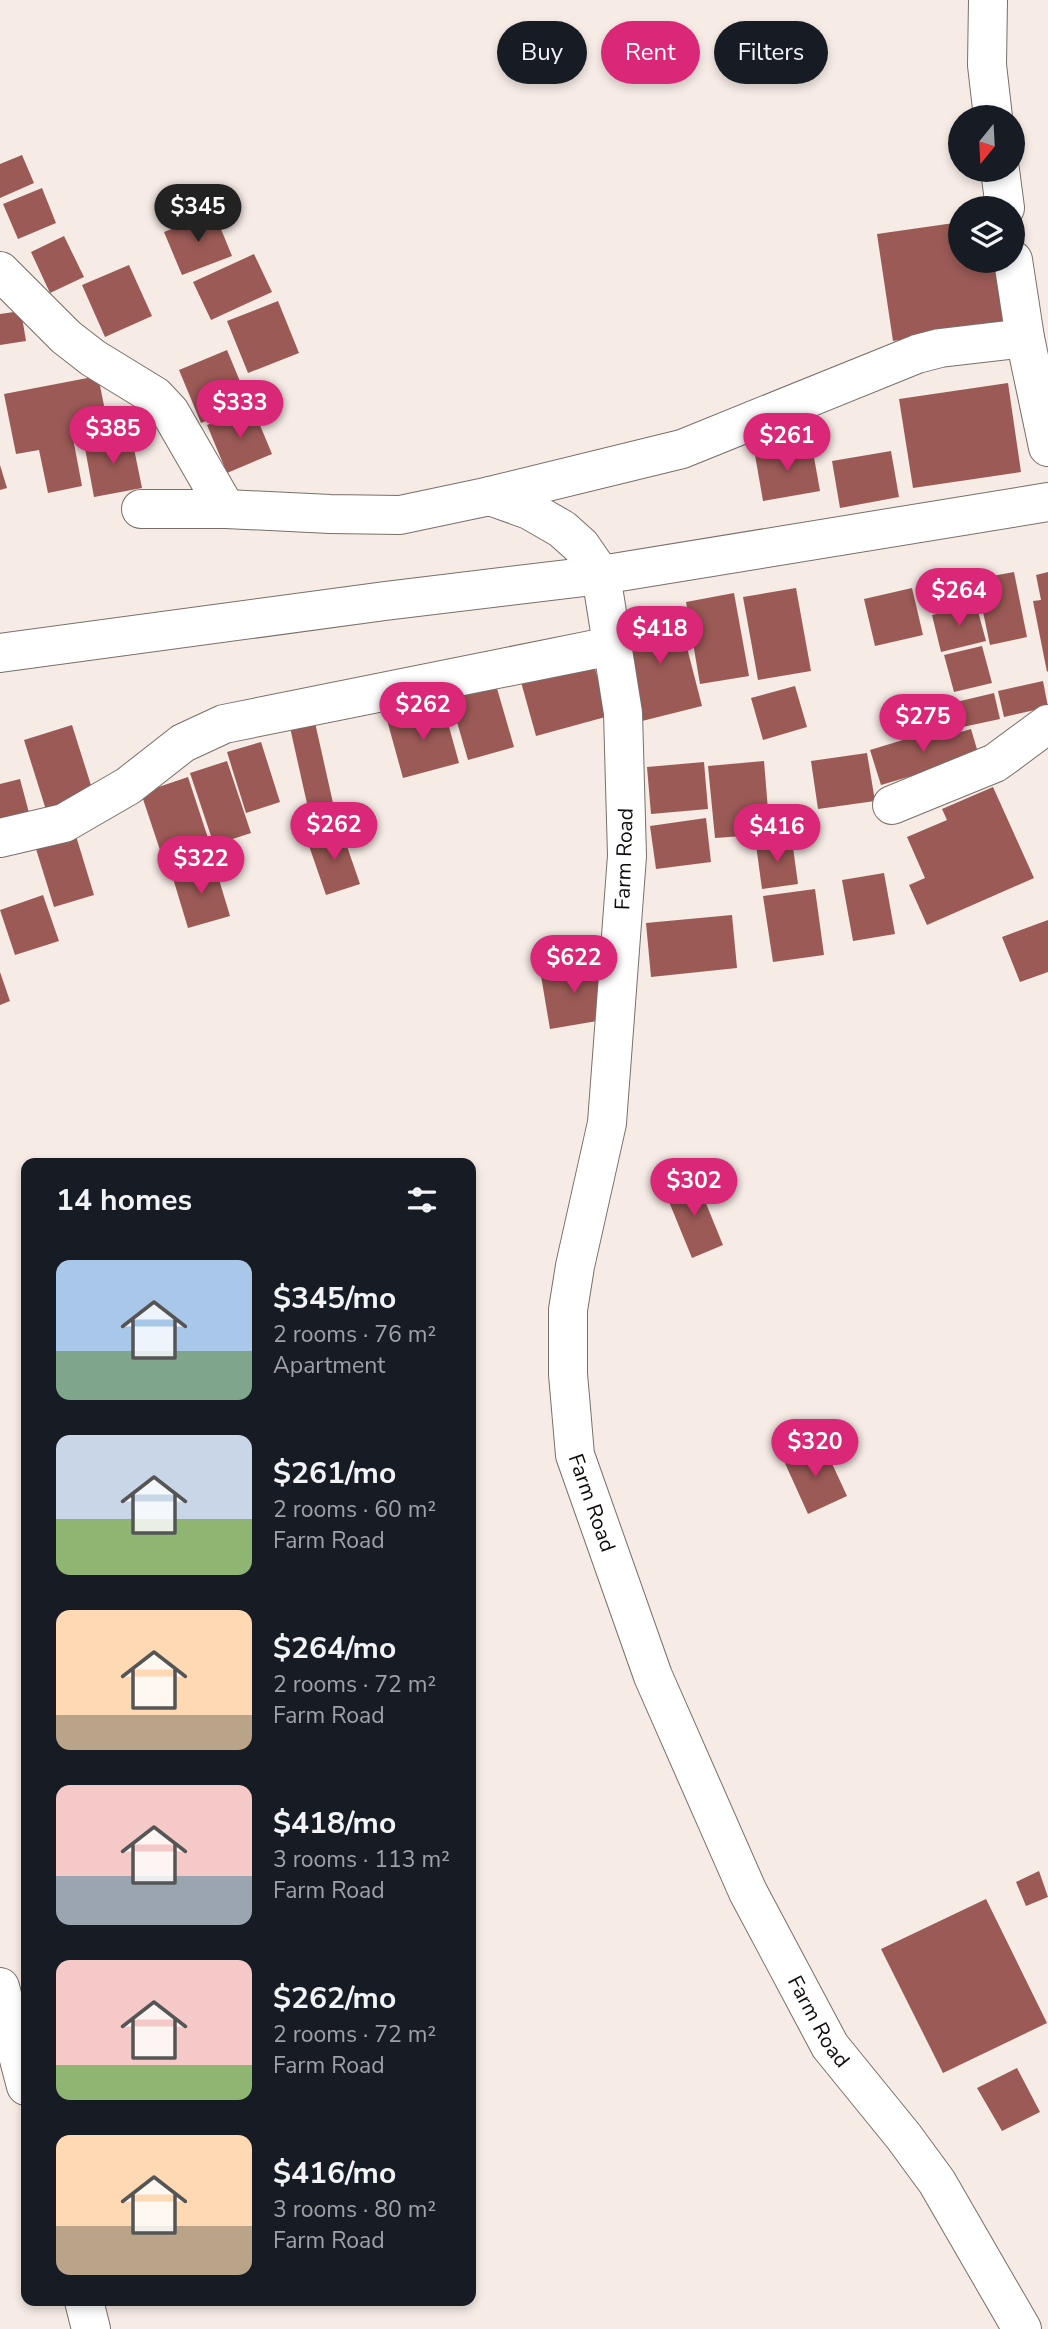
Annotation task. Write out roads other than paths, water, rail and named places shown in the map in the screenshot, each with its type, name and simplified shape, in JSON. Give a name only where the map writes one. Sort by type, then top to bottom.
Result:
[{"type":"street","points":[[988,0],[987,65],[992,105]]},
{"type":"street","points":[[0,271],[66,337],[163,404],[226,509]]},
{"type":"street","points":[[1015,273],[1025,338],[1048,447]]},
{"type":"street","points":[[141,509],[400,515],[682,449],[917,354],[940,348],[1025,338]]},
{"type":"street","points":[[490,496],[529,510],[562,529],[582,546],[601,575]]},
{"type":"street","points":[[0,653],[601,575],[1048,502]]},
{"type":"street","name":"Farm Road","points":[[601,575],[623,713],[628,856],[607,1123],[575,1266],[568,1310],[568,1374],[575,1455],[653,1675],[748,1892],[830,2046],[937,2182],[1022,2329]]},
{"type":"street","points":[[0,838],[64,823],[128,786],[183,743],[225,724],[611,646]]},
{"type":"street","points":[[891,805],[995,763],[1048,724]]},
{"type":"street","points":[[0,1987],[21,2067]]},
{"type":"street","points":[[85,2306],[91,2329]]}]
